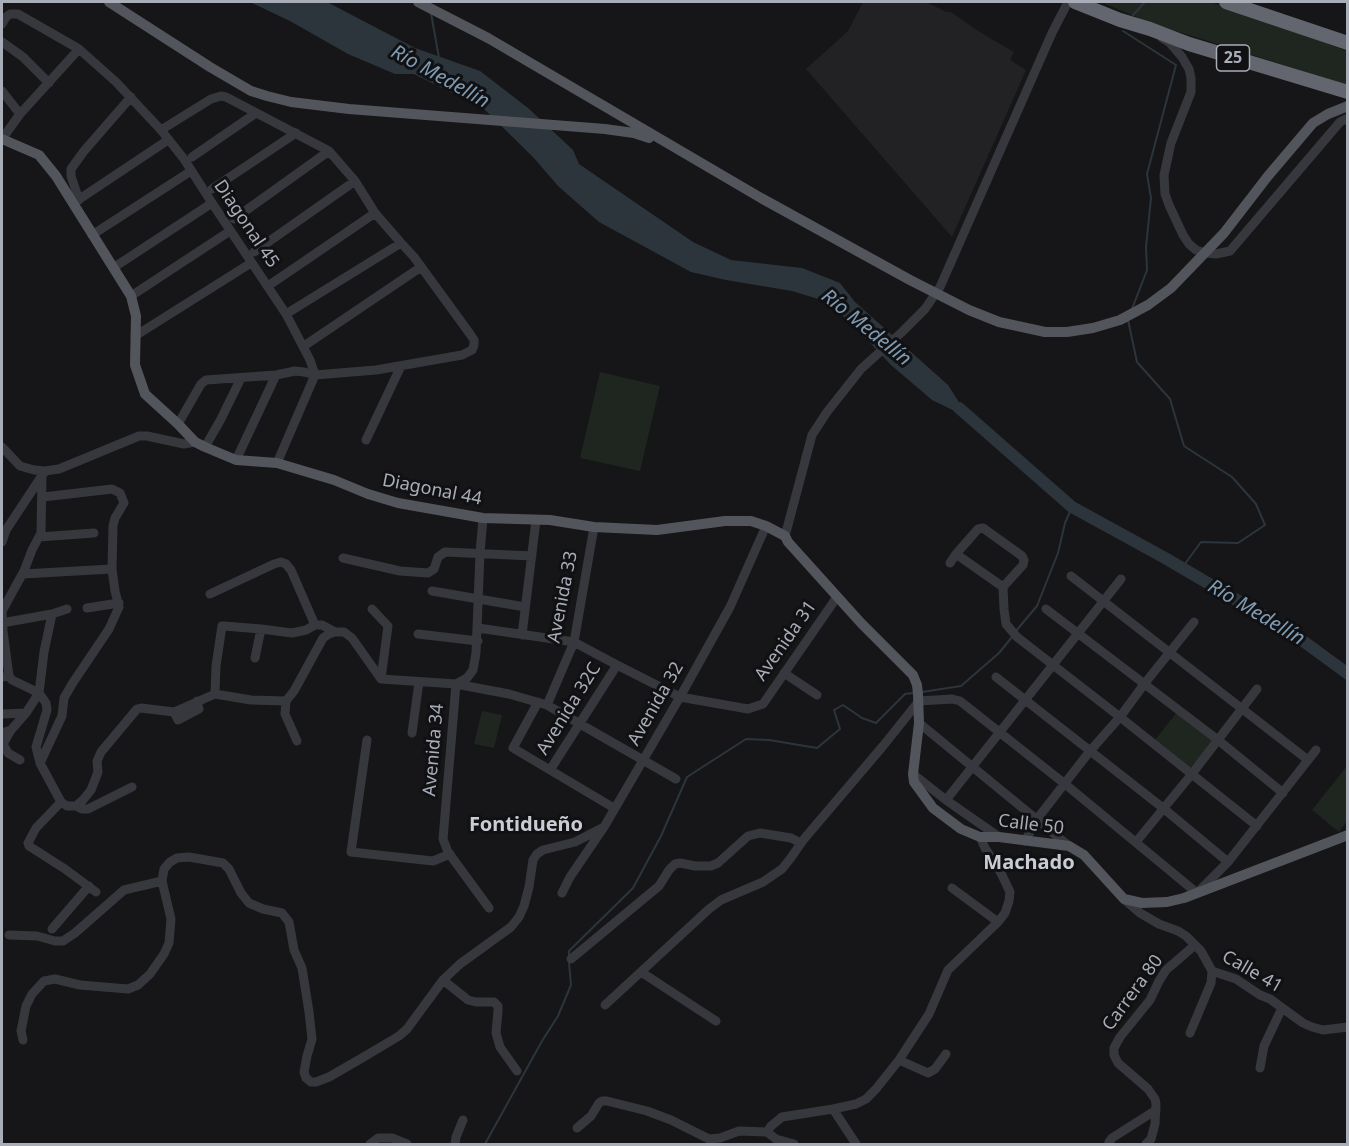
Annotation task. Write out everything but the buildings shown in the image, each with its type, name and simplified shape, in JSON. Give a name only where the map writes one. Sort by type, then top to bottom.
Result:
[{"type":"highway","name":"25","points":[[1075,2],[1198,47],[1347,92]]},
{"type":"highway","points":[[1226,2],[1347,44]]},
{"type":"main road","points":[[109,2],[251,91],[291,102],[349,109],[605,129],[666,143]]},
{"type":"main road","points":[[418,2],[536,66],[761,198],[901,275],[969,310],[999,322],[1045,332],[1067,332],[1093,328],[1120,320],[1148,305],[1171,288],[1224,233],[1313,123],[1347,106]]},
{"type":"main road","name":"Diagonal 44","points":[[2,139],[39,155],[76,202],[92,235],[131,296],[136,316],[135,365],[145,394],[200,445],[236,460],[276,463],[334,480],[398,503],[483,518],[550,520],[594,527],[657,530],[725,521],[751,521],[766,526],[785,536],[837,597],[913,675],[919,697]]},
{"type":"main road","points":[[913,774],[918,737],[919,697]]},
{"type":"main road","name":"Calle 50","points":[[913,774],[914,782],[933,808],[961,829],[980,837],[999,837],[1069,846],[1084,855],[1124,899]]},
{"type":"main road","points":[[1124,899],[1142,903],[1167,902],[1197,893],[1347,835]]},
{"type":"street","points":[[785,536],[812,435],[826,412],[861,369],[925,309],[940,287],[1052,33],[1068,2]]},
{"type":"street","name":"Diagonal 45","points":[[4,21],[10,14],[18,14],[79,49],[131,97],[161,130],[184,159],[286,314],[304,346],[315,375]]},
{"type":"street","points":[[1150,29],[1170,44],[1182,57],[1191,78],[1191,92],[1171,143],[1164,175],[1165,194],[1169,206],[1183,235],[1196,250],[1216,254],[1230,251],[1340,122],[1347,118]]},
{"type":"street","points":[[2,42],[23,57],[49,83]]},
{"type":"street","points":[[2,139],[20,114],[79,49]]},
{"type":"street","points":[[2,92],[20,114]]},
{"type":"street","points":[[131,97],[71,169],[76,202],[168,140]]},
{"type":"street","points":[[161,130],[216,97],[226,97],[329,151],[355,182],[375,213],[414,257],[474,340],[471,350],[462,356],[376,370],[315,375],[299,371],[206,380],[201,384],[178,424]]},
{"type":"street","points":[[192,157],[256,113]]},
{"type":"street","points":[[212,189],[296,133]]},
{"type":"street","points":[[234,219],[329,151]]},
{"type":"street","points":[[92,235],[191,171]]},
{"type":"street","points":[[254,252],[355,182]]},
{"type":"street","points":[[113,268],[212,203]]},
{"type":"street","points":[[268,286],[375,213]]},
{"type":"street","points":[[131,296],[230,231]]},
{"type":"street","points":[[286,314],[400,243]]},
{"type":"street","points":[[135,336],[251,263]]},
{"type":"street","points":[[304,346],[421,267]]},
{"type":"street","points":[[366,440],[401,366]]},
{"type":"street","points":[[236,460],[276,375]]},
{"type":"street","points":[[276,463],[315,375]]},
{"type":"street","points":[[2,447],[20,466],[44,473],[139,436],[200,445],[221,419],[241,378]]},
{"type":"street","points":[[44,473],[41,532],[2,611],[5,676],[39,693],[46,703],[47,710],[36,747],[40,763],[61,802],[67,806],[88,809],[132,787]]},
{"type":"street","points":[[2,543],[6,530],[44,473]]},
{"type":"street","points":[[40,763],[62,717],[64,698],[110,629],[119,607],[112,569],[113,526],[124,503],[120,493],[112,489],[43,496]]},
{"type":"street","name":"Avenida 34","points":[[483,518],[478,641],[473,670],[467,678],[456,684],[443,839],[444,845],[489,908]]},
{"type":"street","points":[[522,635],[536,520]]},
{"type":"street","name":"Avenida 32","points":[[562,893],[582,857],[604,827],[680,697],[730,607],[766,526]]},
{"type":"street","name":"Avenida 33","points":[[550,770],[513,747],[542,704],[574,642],[594,527]]},
{"type":"street","points":[[950,563],[978,529],[983,528],[1022,556],[1023,565],[1004,587],[1006,624],[1014,634],[1257,826]]},
{"type":"street","points":[[39,537],[94,533]]},
{"type":"street","points":[[343,558],[400,571],[428,573],[434,569],[438,558],[445,552],[532,556]]},
{"type":"street","points":[[956,554],[1004,587]]},
{"type":"street","points":[[210,594],[281,562],[291,570],[315,625]]},
{"type":"street","points":[[22,574],[112,569]]},
{"type":"street","points":[[1071,576],[1308,760]]},
{"type":"street","points":[[946,800],[1121,579]]},
{"type":"street","points":[[432,591],[525,607]]},
{"type":"street","name":"Avenida 31","points":[[680,697],[744,709],[753,709],[763,704],[837,597]]},
{"type":"street","points":[[87,608],[119,603]]},
{"type":"street","points":[[2,623],[67,609]]},
{"type":"street","points":[[372,609],[388,626],[381,679]]},
{"type":"street","points":[[1046,609],[1145,683],[1283,793]]},
{"type":"street","points":[[20,760],[8,753],[3,744],[6,731],[26,713],[39,693],[52,614]]},
{"type":"street","points":[[1025,841],[1037,819],[1194,622]]},
{"type":"street","points":[[215,694],[220,629],[224,626],[292,633],[315,625],[322,625],[335,632]]},
{"type":"street","points":[[478,628],[574,642],[616,666],[680,697]]},
{"type":"street","points":[[255,658],[261,629]]},
{"type":"street","points":[[297,741],[285,714],[286,701],[294,691],[323,638],[335,632],[344,632],[352,638],[381,679]]},
{"type":"street","points":[[418,634],[478,641]]},
{"type":"street","name":"Avenida 32C","points":[[550,770],[616,666]]},
{"type":"street","points":[[784,673],[817,695]]},
{"type":"street","points":[[996,677],[1228,862]]},
{"type":"street","points":[[381,679],[456,684],[509,694],[542,704],[580,723],[676,779]]},
{"type":"street","points":[[412,733],[419,682]]},
{"type":"street","points":[[1136,842],[1257,689]]},
{"type":"street","points":[[76,806],[91,790],[98,772],[97,761],[101,752],[136,708],[174,712],[215,694],[286,701]]},
{"type":"street","points":[[605,1005],[709,909],[721,900],[763,882],[782,869],[801,843],[883,746],[919,697],[960,701],[1197,893],[1228,862],[1316,750]]},
{"type":"street","points":[[2,714],[26,713]]},
{"type":"street","points":[[919,723],[1069,846]]},
{"type":"street","points":[[367,740],[351,852],[433,861],[450,854]]},
{"type":"street","points":[[550,770],[614,808]]},
{"type":"street","points":[[913,774],[999,837]]},
{"type":"street","points":[[52,929],[93,889],[29,846],[28,843],[36,828],[61,802]]},
{"type":"street","points":[[23,1040],[21,1031],[26,1006],[32,994],[44,981],[55,979],[80,985],[128,989],[138,985],[150,974],[169,943],[171,919],[162,881],[164,869],[177,858],[189,857],[223,863],[249,903],[282,914],[289,922],[294,951],[302,968],[312,1040],[304,1072],[306,1078],[311,1082],[316,1082],[399,1036],[407,1029],[443,980],[460,964],[511,927],[524,906],[533,860],[537,854],[543,849],[574,842],[604,827]]},
{"type":"street","points":[[571,959],[660,886],[675,864],[711,866],[718,863],[748,836],[760,834],[791,838],[801,843]]},
{"type":"street","points":[[767,1132],[782,1117],[788,1115],[833,1109],[856,1104],[866,1099],[899,1060],[929,1014],[948,970],[1005,914],[1010,891],[980,837]]},
{"type":"street","points":[[9,935],[37,936],[63,941],[124,890],[162,881]]},
{"type":"street","points":[[952,888],[998,922]]},
{"type":"street","name":"Calle 41","points":[[1124,899],[1140,913],[1178,931],[1201,951],[1212,971],[1236,979],[1312,1027],[1323,1030],[1347,1027]]},
{"type":"street","name":"Carrera 80","points":[[1156,1110],[1155,1099],[1148,1089],[1118,1062],[1114,1055],[1114,1048],[1150,1000],[1166,970],[1195,945]]},
{"type":"street","points":[[1190,1033],[1211,983],[1212,971]]},
{"type":"street","points":[[641,972],[716,1021]]},
{"type":"street","points":[[443,980],[468,1000],[494,1002],[498,1006],[496,1034],[500,1047],[517,1071]]},
{"type":"street","points":[[1260,1068],[1264,1046],[1282,1008]]},
{"type":"street","points":[[899,1060],[928,1073],[935,1069],[946,1054]]},
{"type":"street","points":[[577,1128],[591,1116],[599,1103],[608,1101],[671,1120],[709,1139],[720,1138],[739,1131],[767,1132],[777,1139],[794,1144]]},
{"type":"street","points":[[833,1109],[856,1144]]},
{"type":"street","points":[[1109,1143],[1112,1138],[1156,1110]]},
{"type":"street","points":[[1146,1144],[1151,1139],[1156,1110]]},
{"type":"street","points":[[454,1144],[463,1120]]},
{"type":"street","points":[[370,1144],[378,1138],[392,1138],[407,1144]]},
{"type":"shaded area","points":[[863,2],[926,2],[951,12],[1014,52],[1010,60],[1026,70],[952,237],[806,69],[848,31]]},
{"type":"shaded area","points":[[1101,2],[1210,2],[1276,24],[1347,51],[1347,85],[1151,23]]},
{"type":"shaded area","points":[[600,372],[660,386],[640,471],[580,458]]},
{"type":"shaded area","points":[[482,711],[502,715],[494,748],[474,744]]},
{"type":"shaded area","points":[[1177,712],[1214,741],[1190,768],[1155,740]]},
{"type":"shaded area","points":[[1347,766],[1347,821],[1339,832],[1312,810]]},
{"type":"water","points":[[250,2],[327,2],[415,48],[480,71],[528,108],[573,150],[579,164],[693,242],[731,260],[802,268],[840,283],[855,302],[948,385],[969,418],[932,400],[891,365],[828,302],[792,291],[691,272],[599,222],[558,186],[533,157],[484,109],[414,74],[395,74],[348,54],[290,21]]},
{"type":"waterway","points":[[1133,15],[1145,2]]},
{"type":"waterway","points":[[431,13],[439,58]]},
{"type":"waterway","points":[[1123,31],[1176,65],[1147,174],[1151,198],[1146,247],[1147,270],[1132,309]]},
{"type":"waterway","points":[[1128,320],[1137,362],[1170,399],[1184,446],[1232,477],[1256,504],[1265,525],[1238,543],[1201,542],[1182,568]]},
{"type":"waterway","name":"Río Medellín","points":[[959,408],[1072,507],[1288,630],[1348,674]]},
{"type":"waterway","points":[[1015,632],[1037,606],[1058,553],[1065,523],[1072,507]]},
{"type":"waterway","points":[[922,692],[961,686],[999,653],[1012,637]]},
{"type":"waterway","points":[[569,957],[569,951],[633,888],[661,836],[687,777],[746,739],[769,740],[817,748],[840,729],[834,710],[843,705],[862,718],[876,723],[905,694],[913,693]]},
{"type":"waterway","points":[[485,1144],[558,1016],[571,985],[569,963]]},
{"type":"district","name":"Fontidueño","points":[[526,825]]},
{"type":"district","name":"Machado","points":[[1029,863]]}]
